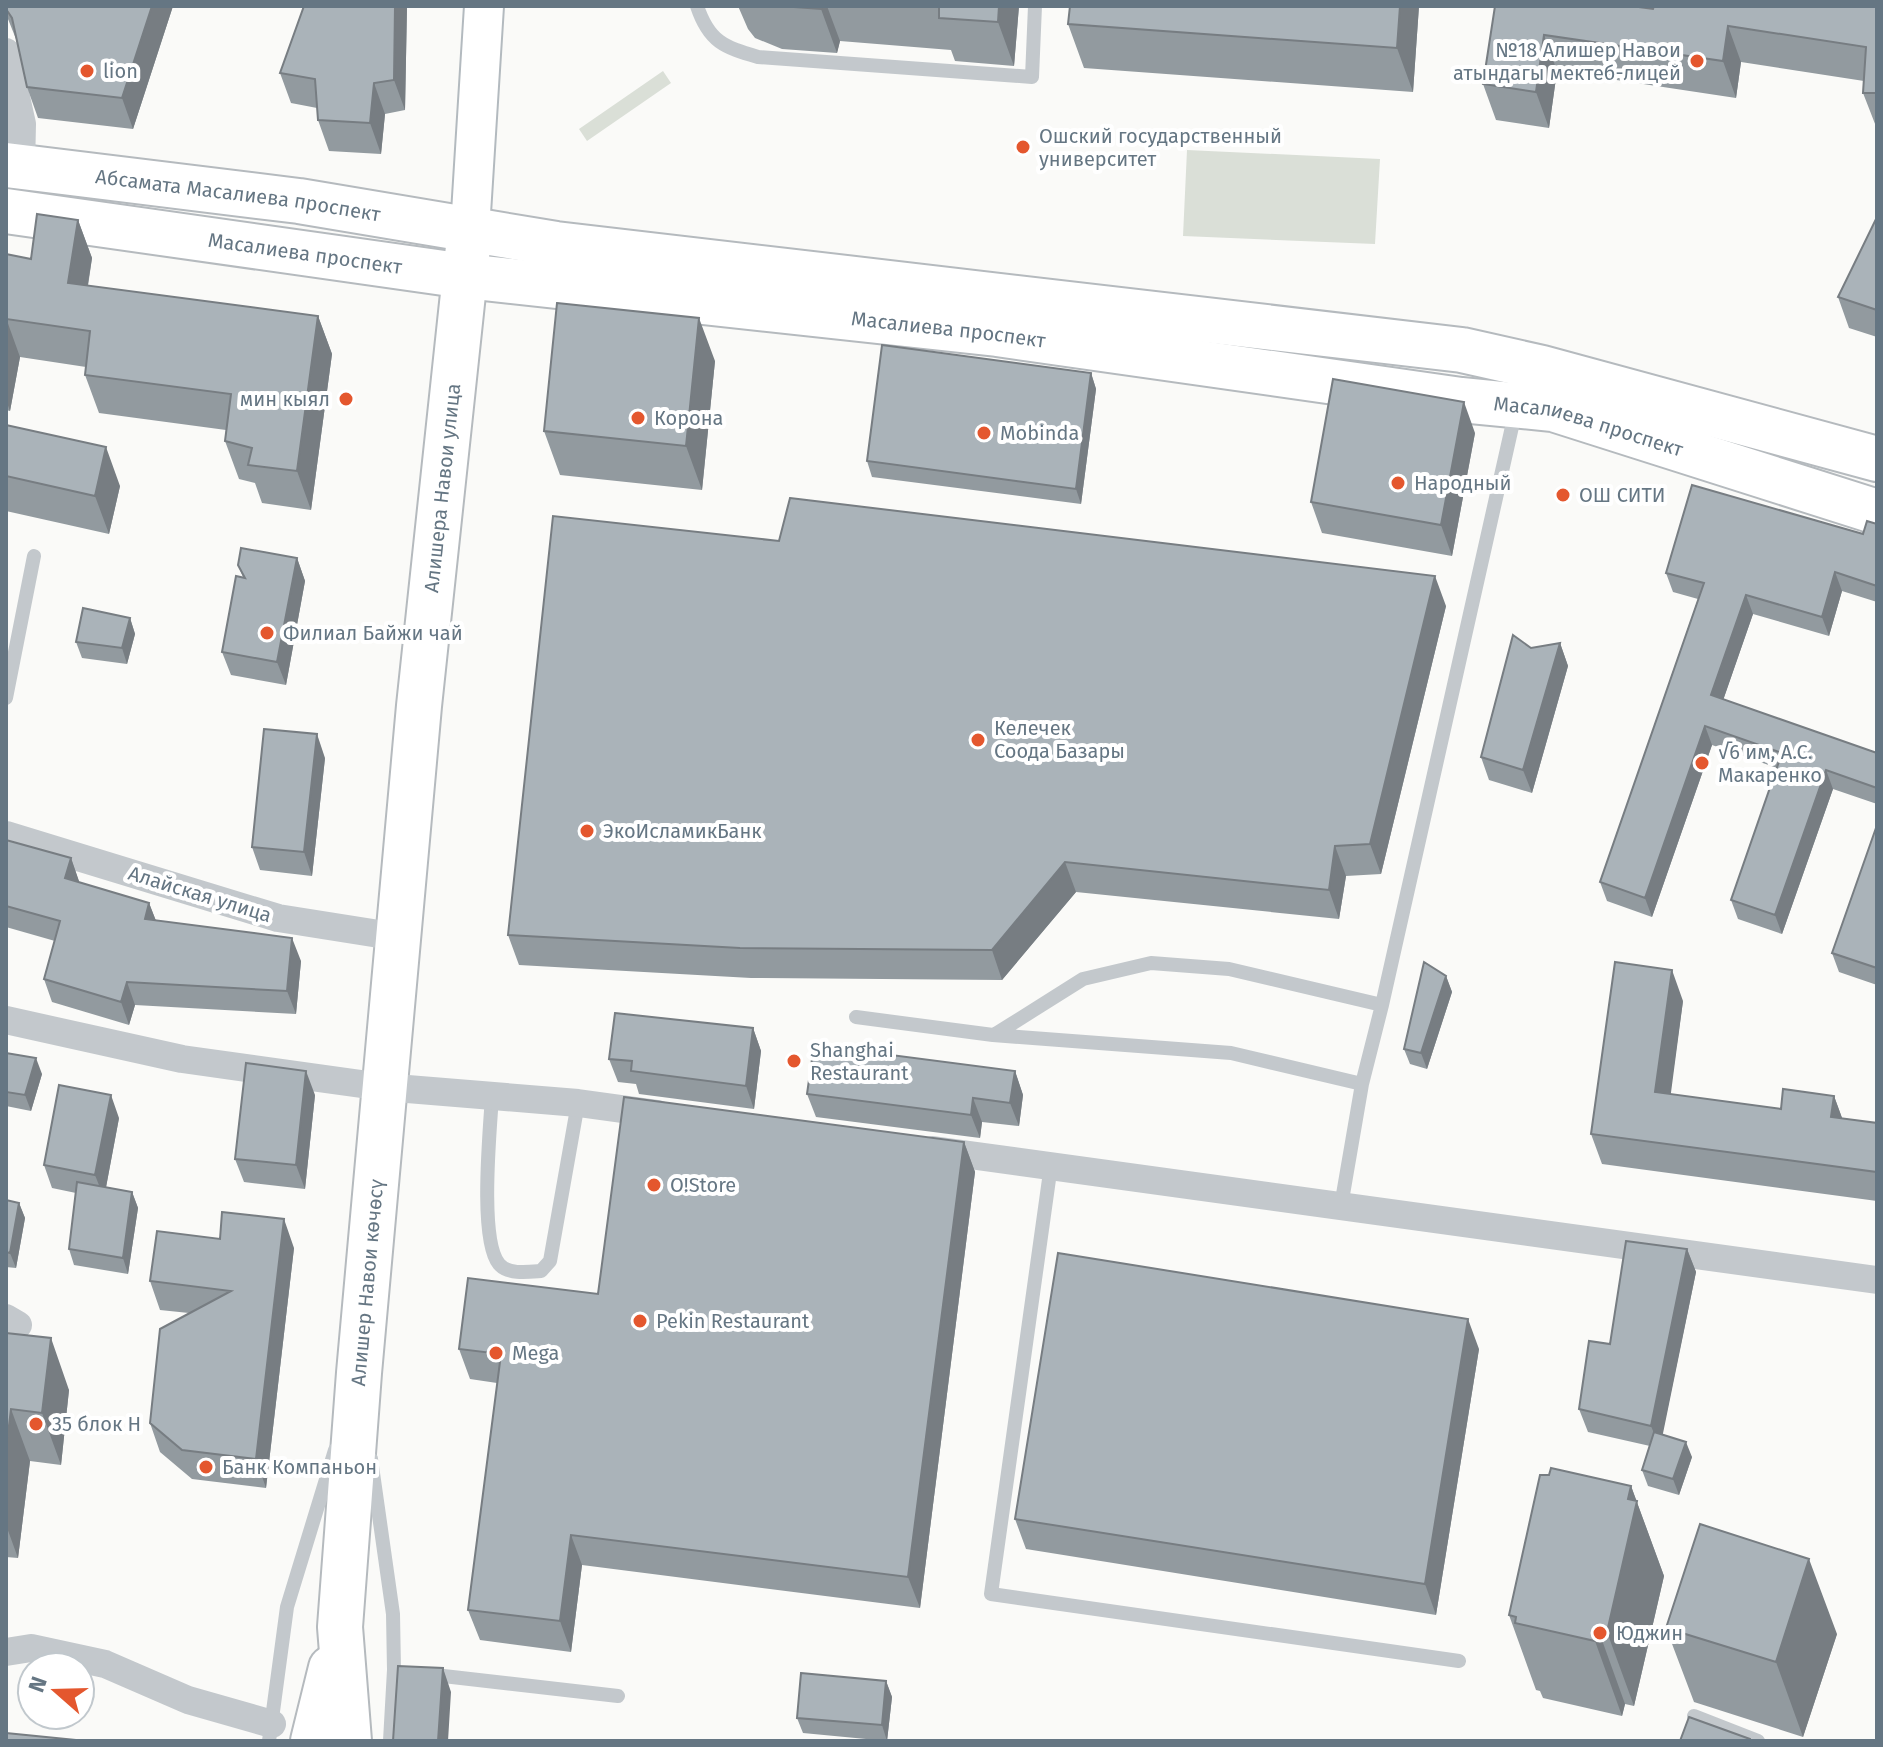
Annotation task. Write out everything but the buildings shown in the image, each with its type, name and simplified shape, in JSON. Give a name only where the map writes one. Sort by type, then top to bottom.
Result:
[{"type":"main road","name":"Абсамата Масалиева проспект","points":[[14,166],[299,201],[470,229]]},
{"type":"main road","name":"Масалиева проспект","points":[[6,211],[465,276],[997,334],[1461,400],[1553,409],[1877,512]]},
{"type":"main road","name":"Алишера Навои улица","points":[[398,937],[419,706],[470,229]]},
{"type":"main road","name":"Масалиева проспект","points":[[470,229],[556,244],[1462,350],[1542,368],[1877,459]]},
{"type":"main road","name":"Алишер Навои көчөсү","points":[[349,1741],[340,1627],[398,937]]},
{"type":"main road","name":"Алишер Навои көчөсү","points":[[313,1741],[340,1627]]},
{"type":"street","points":[[470,229],[484,6]]},
{"type":"street","points":[[6,52],[22,124],[14,166]]},
{"type":"street","name":"Алайская улица","points":[[6,835],[278,918],[398,937]]},
{"type":"street","points":[[6,1020],[182,1059],[383,1087],[578,1103],[688,1118]]},
{"type":"street","points":[[909,1147],[1877,1280]]},
{"type":"street","points":[[6,1652],[31,1648],[105,1664],[270,1732]]},
{"type":"lane","points":[[697,6],[702,23],[713,39],[726,47],[758,57],[1032,77],[1035,6]]},
{"type":"lane","points":[[1341,1206],[1362,1084],[1517,406]]},
{"type":"lane","points":[[6,698],[34,556]]},
{"type":"lane","points":[[993,1035],[1083,979],[1151,963],[1229,969],[1382,1005]]},
{"type":"lane","points":[[856,1017],[993,1035],[1231,1053],[1362,1084]]},
{"type":"lane","points":[[492,1096],[487,1217],[493,1252],[500,1266],[523,1273],[541,1271],[550,1261],[578,1103]]},
{"type":"lane","points":[[1051,1165],[991,1594],[1459,1661]]},
{"type":"lane","points":[[359,1373],[393,1614],[390,1741]]},
{"type":"lane","points":[[270,1732],[287,1607],[359,1373]]},
{"type":"lane","points":[[394,1670],[618,1696]]},
{"type":"lane","points":[[1694,1716],[1758,1741]]},
{"type":"shaded area","points":[[663,71],[671,83],[587,141],[579,129]]},
{"type":"shaded area","points":[[1187,150],[1380,159],[1375,244],[1183,236]]},
{"type":"place","name":"№18 Алишер Навои атындагы мектеб-лицей","points":[[1697,61]]},
{"type":"place","name":"lion","points":[[87,71]]},
{"type":"place","name":"Ошский государственный университет","points":[[1023,147]]},
{"type":"place","name":"мин кыял","points":[[346,399]]},
{"type":"place","name":"Корона","points":[[638,418]]},
{"type":"place","name":"Mobinda","points":[[984,433]]},
{"type":"place","name":"Народный","points":[[1398,483]]},
{"type":"place","name":"ОШ СИТИ","points":[[1563,495]]},
{"type":"place","name":"Филиал Байжи чай","points":[[267,633]]},
{"type":"place","name":"Келечек Соода Базары","points":[[978,740]]},
{"type":"place","name":"√6 им, А.С. Макаренко","points":[[1702,763]]},
{"type":"place","name":"ЭкоИсламикБанк","points":[[587,831]]},
{"type":"place","name":"Shanghai Restaurant","points":[[794,1061]]},
{"type":"place","name":"O!Store","points":[[654,1185]]},
{"type":"place","name":"Pekin Restaurant","points":[[640,1321]]},
{"type":"place","name":"Mega","points":[[496,1353]]},
{"type":"place","name":"35 блок Н","points":[[36,1424]]},
{"type":"place","name":"Банк Компаньон","points":[[206,1467]]},
{"type":"place","name":"Юджин","points":[[1600,1633]]}]
